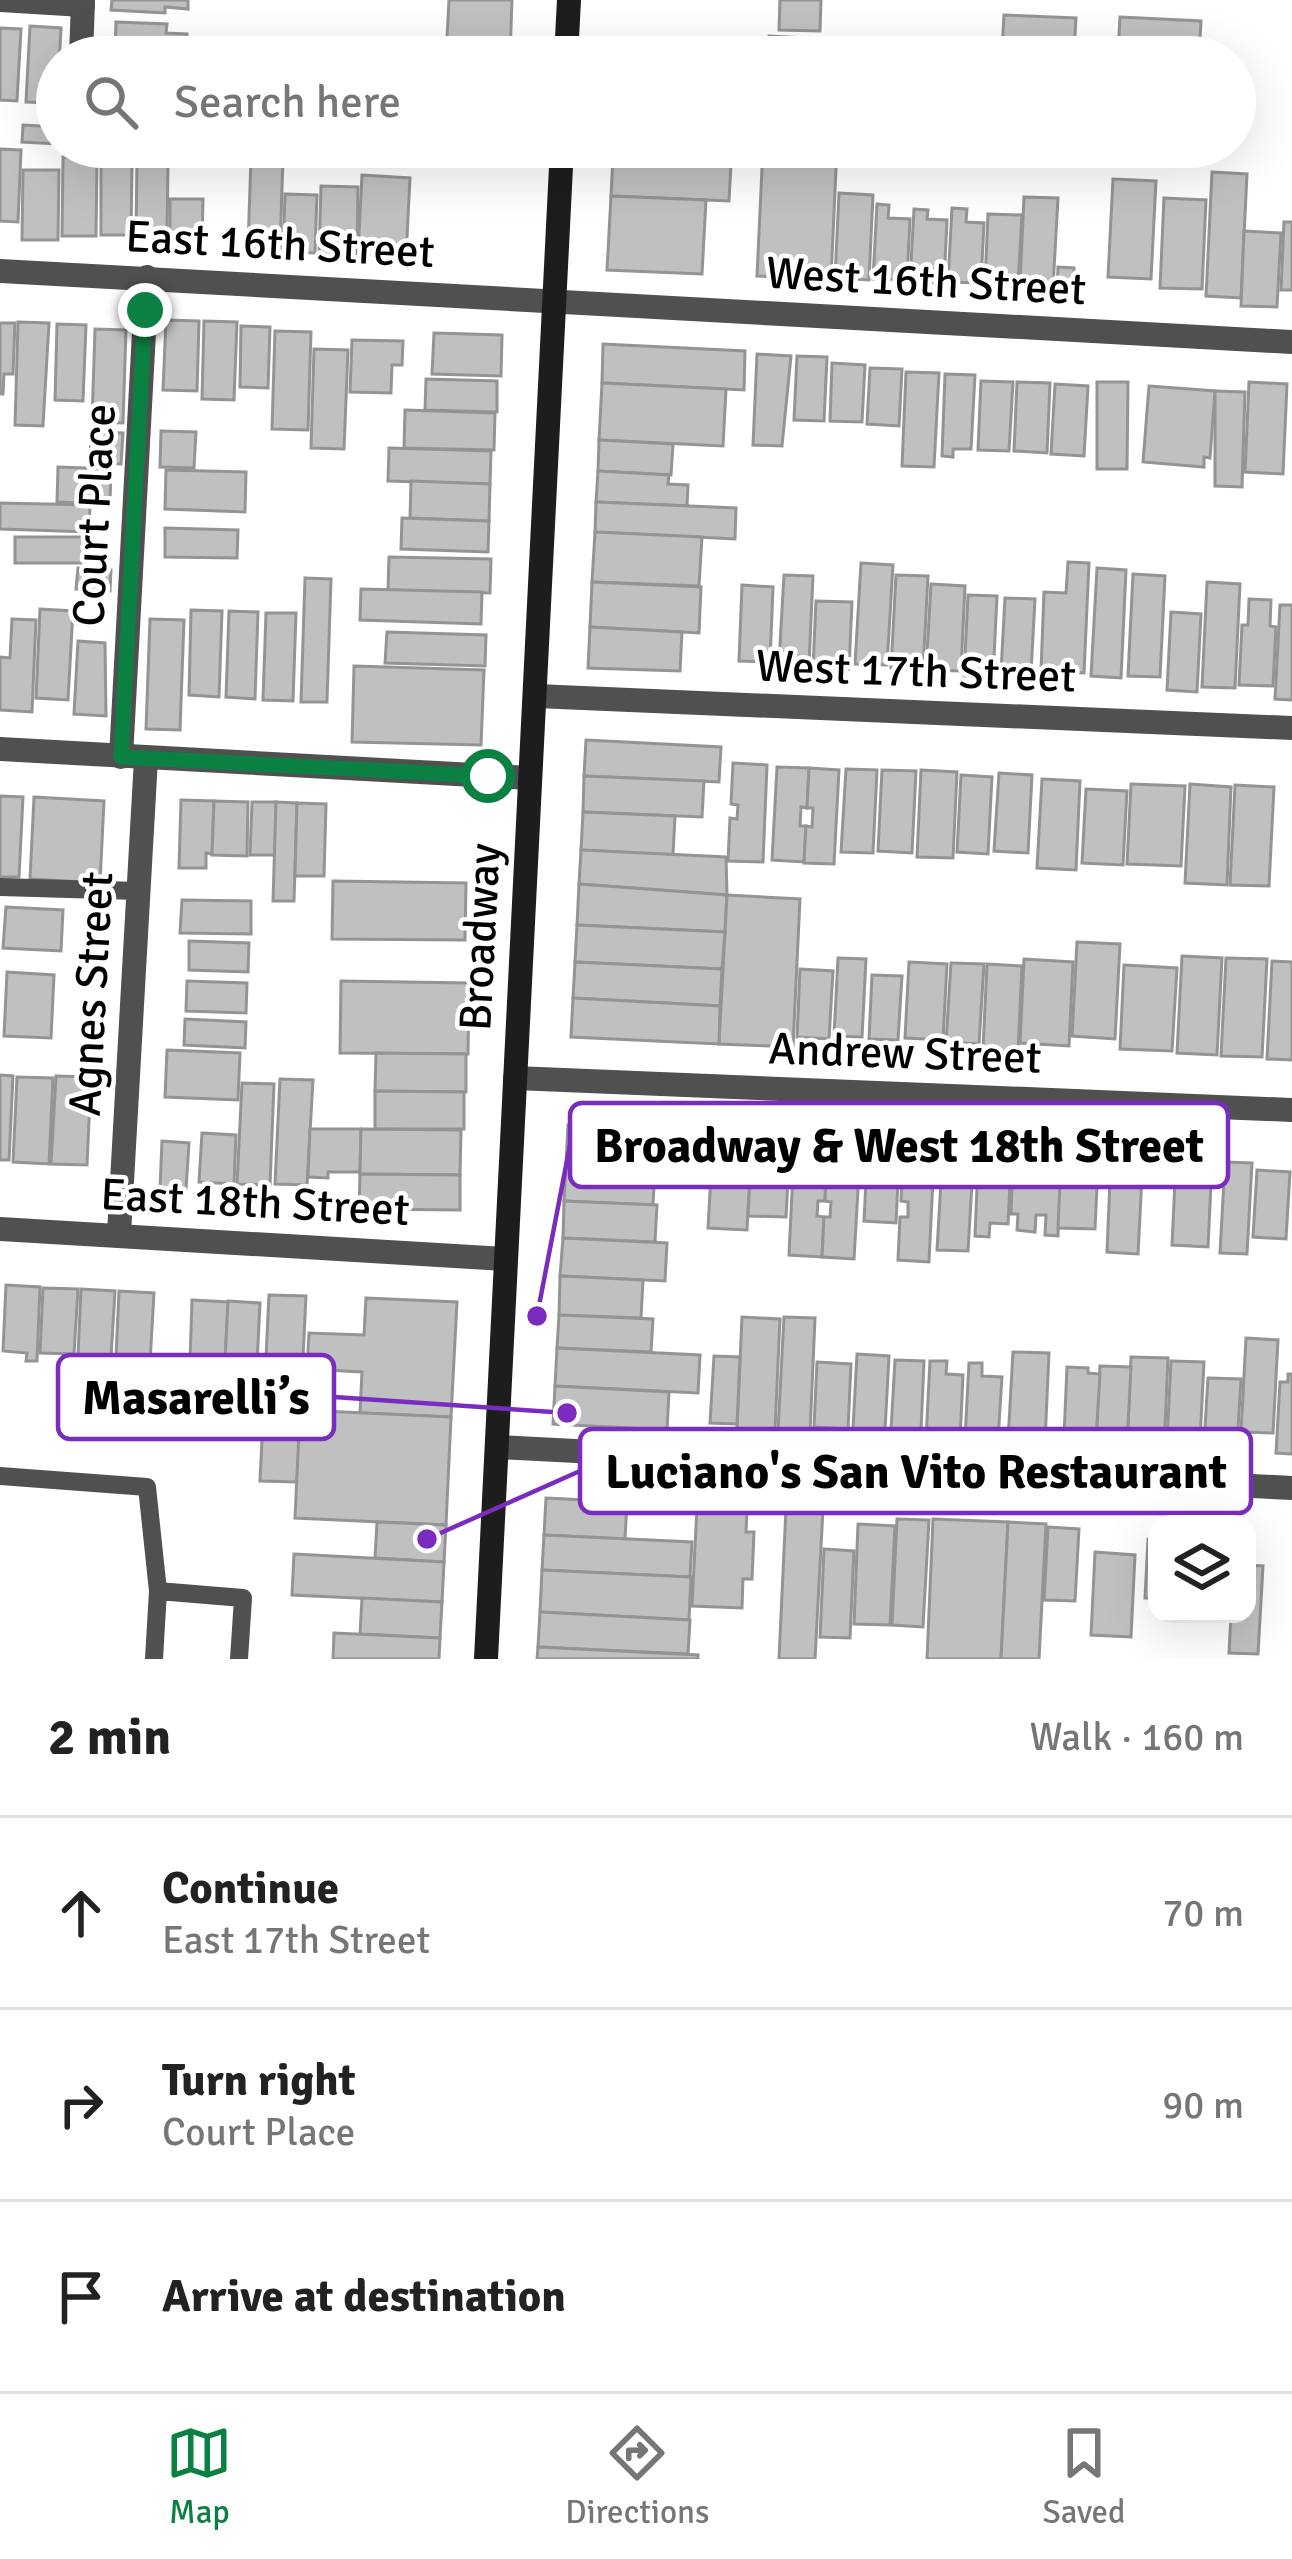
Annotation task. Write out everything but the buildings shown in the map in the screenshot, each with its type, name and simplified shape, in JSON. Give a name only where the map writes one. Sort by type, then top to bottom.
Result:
[{"type":"street","points":[[1,0],[83,3],[82,36]]},
{"type":"street","points":[[567,36],[569,0]]},
{"type":"street","name":"Broadway","points":[[486,1659],[561,168]]},
{"type":"street","name":"East 16th Street","points":[[0,271],[556,301]]},
{"type":"street","name":"Court Place","points":[[134,758],[146,277]]},
{"type":"street","name":"West 16th Street","points":[[556,301],[1292,342]]},
{"type":"street","name":"West 17th Street","points":[[536,696],[1292,728]]},
{"type":"street","points":[[0,749],[529,778]]},
{"type":"street","name":"Agnes Street","points":[[119,1234],[138,891],[134,758]]},
{"type":"street","name":"Andrew Street","points":[[515,1078],[1292,1110]]},
{"type":"street","name":"East 18th Street","points":[[0,1229],[505,1258]]},
{"type":"street","points":[[498,1447],[1292,1488]]},
{"type":"lane","points":[[0,887],[138,891]]},
{"type":"lane","points":[[0,1476],[147,1487],[158,1591],[154,1659]]},
{"type":"lane","points":[[158,1591],[243,1598],[239,1659]]},
{"type":"place","name":"Broadway & West 18th Street","points":[[537,1316]]},
{"type":"place","name":"Masarelli’s","points":[[567,1413]]},
{"type":"place","name":"Luciano's San Vito Restaurant","points":[[427,1539]]},
{"type":"route","points":[[145,310],[121,757],[488,776]]}]
